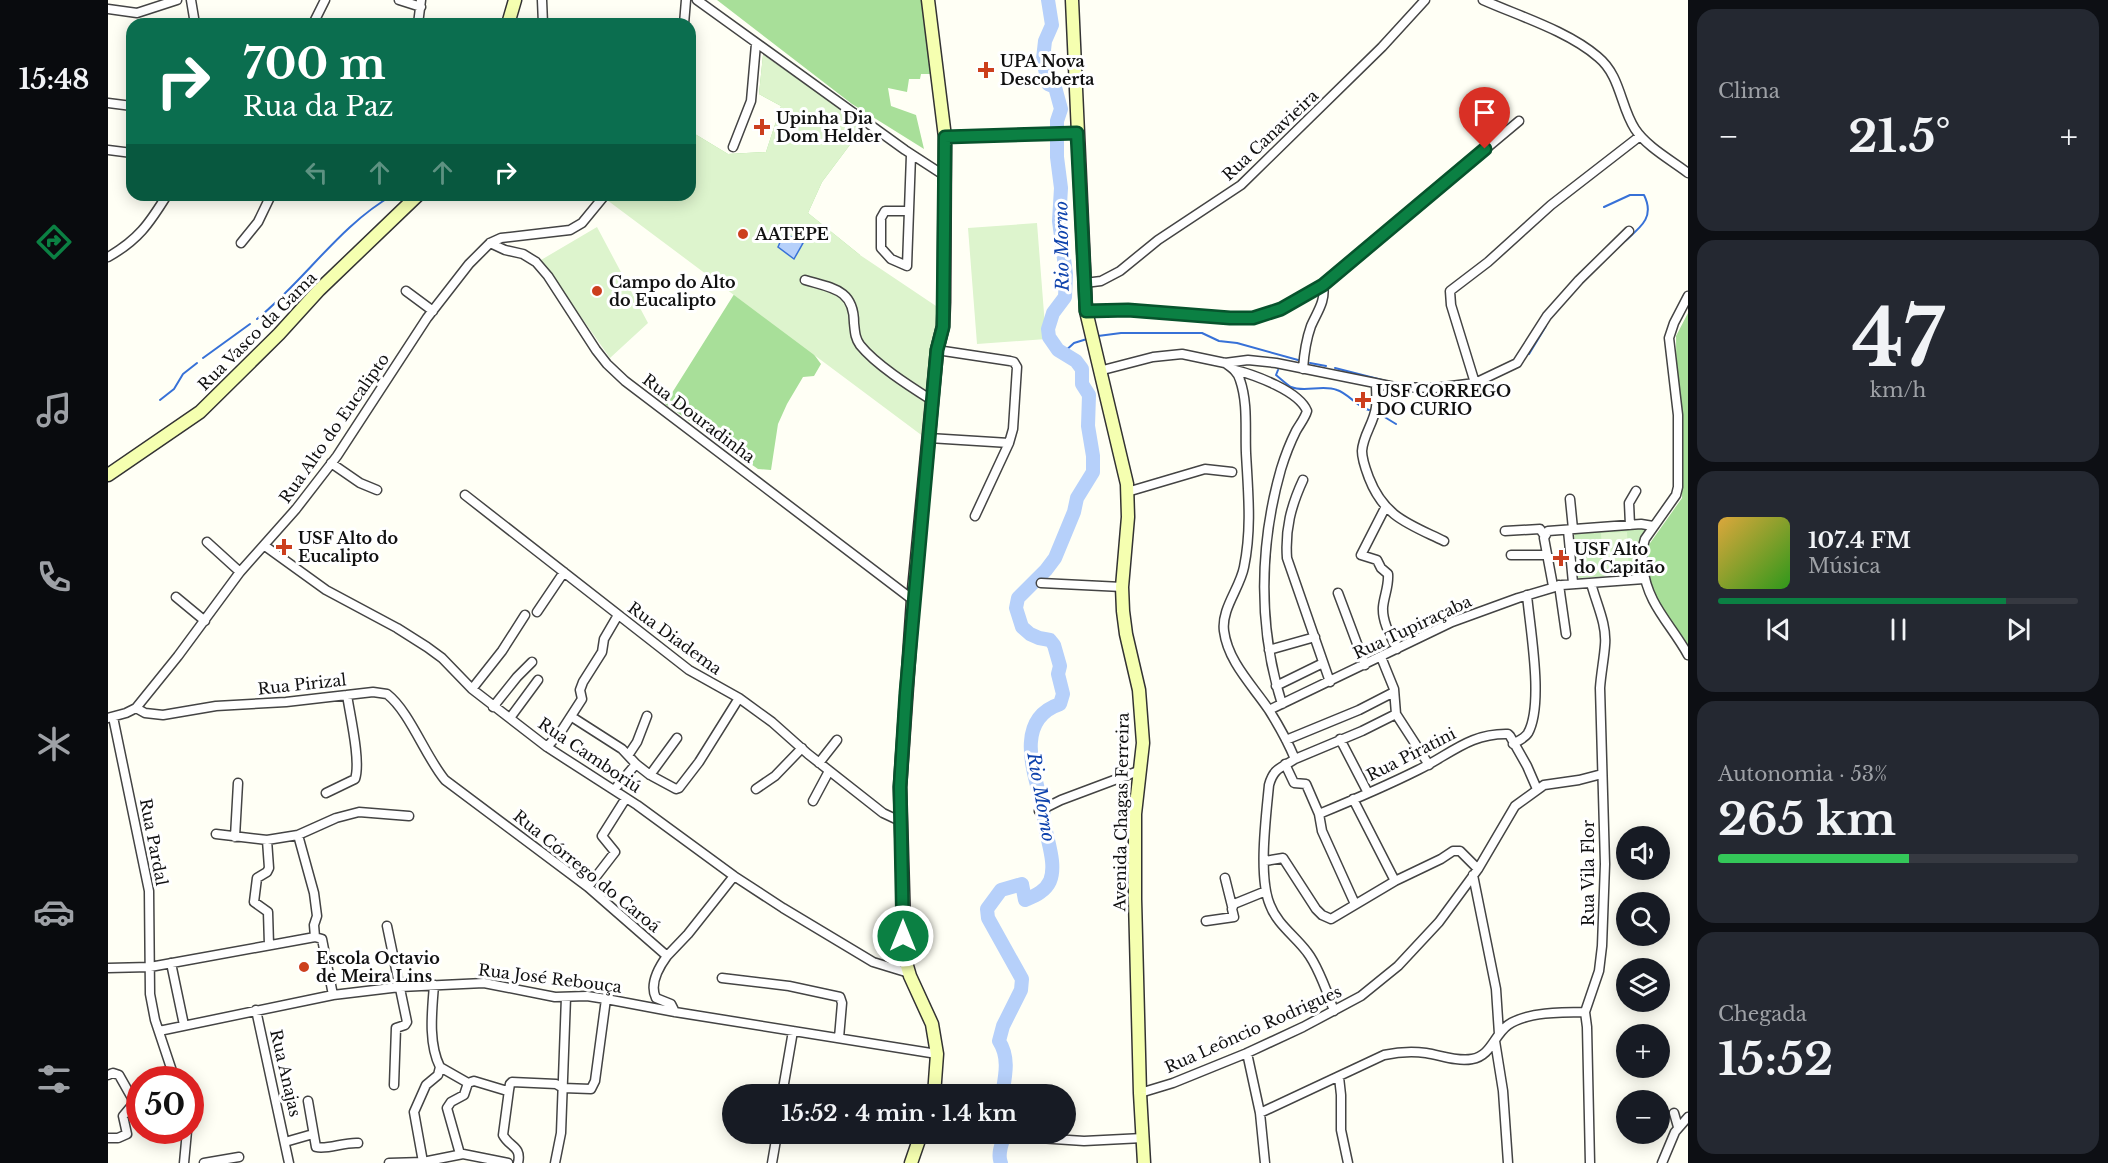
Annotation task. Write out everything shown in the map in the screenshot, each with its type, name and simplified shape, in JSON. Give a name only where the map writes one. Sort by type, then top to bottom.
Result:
[{"type":"main road","points":[[510,18],[514,0]]},
{"type":"main road","points":[[928,0],[945,137],[943,327],[937,350],[913,600],[905,705],[900,821],[905,959],[932,1024],[937,1054],[935,1084]]},
{"type":"main road","name":"Avenida Chagas Ferreira","points":[[1072,0],[1074,133],[1086,311],[1128,492],[1128,517],[1121,587],[1126,634],[1138,690],[1143,743],[1135,814],[1141,1138],[1144,1163]]},
{"type":"main road","name":"Rua Vasco da Gama","points":[[108,475],[200,412],[412,201]]},
{"type":"main road","points":[[911,1163],[918,1144]]},
{"type":"street","points":[[108,9],[136,13],[177,0]]},
{"type":"street","points":[[191,0],[194,18]]},
{"type":"street","points":[[316,18],[326,0]]},
{"type":"street","points":[[399,0],[421,3],[419,18]]},
{"type":"street","points":[[542,0],[543,18]]},
{"type":"street","points":[[684,18],[686,0]]},
{"type":"street","points":[[697,0],[911,155],[945,176]]},
{"type":"street","name":"Rua Canavieira","points":[[1085,283],[1101,280],[1120,271],[1167,234],[1241,184],[1382,47],[1425,0]]},
{"type":"street","points":[[1483,0],[1576,42],[1598,57],[1614,78],[1633,126],[1640,136],[1688,172]]},
{"type":"street","points":[[734,147],[751,101],[756,44]]},
{"type":"street","points":[[108,103],[126,105]]},
{"type":"street","points":[[1086,311],[1128,310],[1253,318],[1281,309],[1323,285],[1519,121]]},
{"type":"street","points":[[945,137],[1074,133]]},
{"type":"street","points":[[1475,383],[1450,291],[1488,262],[1551,205],[1640,136]]},
{"type":"street","points":[[108,150],[126,152]]},
{"type":"street","points":[[908,211],[885,211],[881,218],[880,248],[891,259],[907,266],[911,155]]},
{"type":"street","points":[[108,257],[142,233],[163,201]]},
{"type":"street","points":[[241,243],[258,222],[268,201]]},
{"type":"street","points":[[490,243],[501,238],[570,230],[582,224],[600,201]]},
{"type":"street","points":[[1099,371],[1168,354],[1182,354],[1225,363],[1248,360],[1276,363],[1376,384],[1435,388],[1475,383],[1517,363],[1547,316],[1579,279],[1629,231]]},
{"type":"street","name":"Rua Alto do Eucalipto","points":[[136,708],[240,572],[265,546],[331,463],[433,311],[470,264],[490,243]]},
{"type":"street","name":"Rua Douradinha","points":[[490,243],[505,250],[523,254],[536,262],[548,276],[596,350],[625,381],[913,600]]},
{"type":"street","points":[[805,280],[842,292],[853,309],[854,333],[862,347],[933,401]]},
{"type":"street","points":[[1302,369],[1311,327],[1325,293],[1323,285]]},
{"type":"street","points":[[406,291],[433,311]]},
{"type":"street","points":[[1688,296],[1669,338],[1678,415],[1678,487],[1676,495],[1653,526],[1642,546],[1644,579],[1652,600],[1688,655]]},
{"type":"street","points":[[937,350],[1014,362],[1017,367],[1013,429],[1009,443],[975,516]]},
{"type":"street","points":[[1225,363],[1235,370],[1271,383],[1303,403],[1307,411],[1290,443],[1272,504],[1265,560],[1263,597],[1269,650],[1282,704]]},
{"type":"street","points":[[1235,370],[1240,378],[1244,398],[1250,500],[1248,544],[1244,568],[1224,619],[1224,631],[1233,656],[1244,676],[1269,710],[1295,759]]},
{"type":"street","points":[[1376,384],[1376,408],[1369,423],[1362,452],[1374,490],[1385,508],[1393,514],[1444,541]]},
{"type":"street","points":[[929,438],[1009,443]]},
{"type":"street","points":[[331,463],[360,483],[377,490]]},
{"type":"street","points":[[1128,492],[1205,469],[1232,472]]},
{"type":"street","points":[[1303,480],[1292,504],[1286,540],[1287,558],[1330,682]]},
{"type":"street","points":[[1630,525],[1629,503],[1636,491]]},
{"type":"street","name":"Rua Diadema","points":[[465,495],[689,670],[739,698],[772,722],[819,763],[883,813],[900,821]]},
{"type":"street","points":[[1570,499],[1573,583]]},
{"type":"street","points":[[1385,508],[1361,555],[1377,560],[1388,574],[1389,585],[1383,607],[1390,634],[1398,649]]},
{"type":"street","points":[[1505,531],[1540,529],[1546,533],[1641,524],[1653,526]]},
{"type":"street","points":[[1546,533],[1546,555],[1556,586],[1566,634]]},
{"type":"street","points":[[207,542],[240,572]]},
{"type":"street","name":"Rua Camboriú","points":[[265,546],[326,590],[397,628],[427,647],[442,658],[493,707],[548,747],[626,798],[734,876],[852,951],[873,962],[909,973]]},
{"type":"street","points":[[1511,555],[1546,555]]},
{"type":"street","points":[[537,612],[564,572]]},
{"type":"street","name":"Rua Tupiraçaba","points":[[1269,710],[1452,622],[1527,595],[1573,583],[1591,584],[1644,579]]},
{"type":"street","points":[[1041,583],[1121,587]]},
{"type":"street","name":"Rua Vila Flor","points":[[1590,1163],[1585,1012],[1599,970],[1605,864],[1600,688],[1605,633],[1591,584]]},
{"type":"street","points":[[1338,593],[1365,665]]},
{"type":"street","points":[[1527,595],[1535,680],[1535,714],[1527,735],[1513,744],[1527,766],[1537,789]]},
{"type":"street","points":[[176,597],[204,621]]},
{"type":"street","points":[[472,689],[502,651],[525,615]]},
{"type":"street","points":[[548,747],[572,717],[582,699],[580,690],[583,682],[602,652],[604,639],[618,615]]},
{"type":"street","points":[[1269,650],[1316,637]]},
{"type":"street","points":[[1381,657],[1391,679],[1396,714],[1429,765]]},
{"type":"street","points":[[493,707],[513,681],[532,662]]},
{"type":"street","points":[[1276,686],[1323,663]]},
{"type":"street","points":[[510,718],[538,680]]},
{"type":"street","name":"Rua Pirizal","points":[[136,708],[146,713],[163,715],[216,706],[286,702],[373,692],[387,693],[413,730],[433,766]]},
{"type":"street","points":[[1286,740],[1394,693]]},
{"type":"street","points":[[326,793],[355,779],[357,770],[347,695]]},
{"type":"street","points":[[572,717],[629,754],[636,764],[650,775],[677,789],[699,762],[739,698]]},
{"type":"street","points":[[111,718],[136,708]]},
{"type":"street","points":[[1334,1011],[1315,965],[1308,953],[1274,914],[1266,891],[1265,861],[1269,785],[1274,772],[1285,764],[1396,714]]},
{"type":"street","points":[[629,754],[637,742],[647,716]]},
{"type":"street","name":"Rua Pardal","points":[[111,718],[149,891],[150,994],[171,1066]]},
{"type":"street","name":"Rua Piratini","points":[[1319,814],[1429,765],[1478,736],[1508,734],[1513,744]]},
{"type":"street","points":[[650,775],[677,738]]},
{"type":"street","points":[[819,763],[837,740]]},
{"type":"street","points":[[1341,740],[1368,793]]},
{"type":"street","points":[[756,789],[775,776],[801,748]]},
{"type":"street","points":[[614,790],[636,764]]},
{"type":"street","points":[[1285,764],[1295,784],[1306,784],[1319,814],[1322,831],[1355,904]]},
{"type":"street","name":"Rua Córrego do Caroá","points":[[433,766],[460,793],[588,887],[667,956],[656,977],[653,990],[656,998],[671,1004],[675,1012]]},
{"type":"street","points":[[1039,811],[1061,800],[1141,770]]},
{"type":"street","points":[[813,801],[829,771]]},
{"type":"street","name":"Rua Leôncio Rodrigues","points":[[1140,1093],[1173,1083],[1247,1053],[1334,1011],[1376,986],[1439,922],[1476,872],[1515,806],[1544,785],[1602,774]]},
{"type":"street","points":[[235,837],[238,783]]},
{"type":"street","points":[[588,887],[615,852],[602,836],[626,798]]},
{"type":"street","points":[[1353,799],[1395,881]]},
{"type":"street","points":[[216,834],[267,840],[298,835],[336,818],[359,812],[409,816]]},
{"type":"street","points":[[298,835],[314,893],[317,916],[314,925],[315,937]]},
{"type":"street","points":[[267,840],[268,871],[257,878],[254,902],[268,915],[269,945]]},
{"type":"street","points":[[1265,861],[1283,858],[1316,909],[1327,918],[1334,918],[1395,881],[1457,850],[1468,857],[1476,872],[1496,989],[1497,1038],[1508,1163]]},
{"type":"street","points":[[667,956],[734,876]]},
{"type":"street","points":[[1206,921],[1234,917],[1225,878]]},
{"type":"street","points":[[1232,906],[1266,891]]},
{"type":"street","points":[[387,926],[407,1022],[396,1028],[394,1085]]},
{"type":"street","points":[[108,968],[150,971],[171,963],[315,937],[322,939],[333,995]]},
{"type":"street","points":[[171,963],[184,1025]]},
{"type":"street","points":[[722,978],[789,986],[840,997],[842,1003],[839,1038]]},
{"type":"street","name":"Rua José Rebouça","points":[[159,1030],[333,995],[400,987],[484,983],[555,997],[588,996],[937,1054]]},
{"type":"street","points":[[423,1162],[414,1115],[426,1085],[438,1075],[440,1068],[432,1028],[434,985]]},
{"type":"street","points":[[555,1163],[561,1133],[566,997]]},
{"type":"street","points":[[518,1163],[520,1156],[518,1152],[503,1135],[510,1084],[512,1082],[556,1084],[563,1088],[590,1089],[593,1087],[606,999]]},
{"type":"street","name":"Rua Anajas","points":[[256,1010],[289,1163]]},
{"type":"street","points":[[1260,1113],[1384,1055],[1410,1052],[1465,1060],[1474,1059],[1488,1051],[1505,1027],[1517,1020],[1562,1012],[1585,1012]]},
{"type":"street","points":[[784,1084],[793,1031]]},
{"type":"street","points":[[1247,1053],[1260,1113],[1265,1163]]},
{"type":"street","points":[[440,1068],[468,1083],[474,1081],[509,1090]]},
{"type":"street","points":[[108,1076],[113,1073],[119,1075],[133,1104],[123,1116],[126,1136],[108,1138]]},
{"type":"street","points":[[1339,1077],[1341,1130],[1348,1163]]},
{"type":"street","points":[[460,1154],[447,1108],[451,1102],[464,1095],[468,1083]]},
{"type":"street","points":[[308,1101],[316,1147],[358,1143]]},
{"type":"street","points":[[1674,1113],[1678,1127]]},
{"type":"street","points":[[1662,1163],[1678,1127],[1688,1118]]},
{"type":"street","name":"Rua Anajas","points":[[285,1142],[313,1134]]},
{"type":"street","points":[[1076,1140],[1141,1138]]},
{"type":"street","points":[[184,1163],[186,1144]]},
{"type":"street","points":[[772,1163],[775,1144]]},
{"type":"street","points":[[389,1163],[423,1162],[469,1154],[508,1163]]},
{"type":"street","points":[[204,1163],[239,1157]]},
{"type":"green space","points":[[717,0],[924,0],[934,74],[921,74],[920,79],[909,79],[907,92],[888,88],[891,106],[916,115],[924,149],[852,104]]},
{"type":"green space","points":[[763,55],[864,126],[822,182],[808,213],[860,255],[810,349],[821,364],[814,376],[803,377],[778,424],[771,470],[758,469],[665,404],[738,288],[693,201],[696,201],[696,135],[728,154],[766,152],[781,106],[759,94]]},
{"type":"green space","name":"AATEPE","points":[[763,55],[864,126],[822,182],[808,213],[860,255],[939,308],[924,437],[608,201],[696,201],[696,135],[728,154],[766,152],[781,106],[759,94]]},
{"type":"green space","points":[[1037,223],[1046,339],[977,344],[968,228]]},
{"type":"green space","name":"Campo do Alto do Eucalipto","points":[[597,227],[648,323],[610,358],[541,260]]},
{"type":"green space","points":[[1688,313],[1688,651],[1645,590],[1643,553],[1682,498],[1677,421],[1676,336]]},
{"type":"green space","points":[[1644,527],[1648,530],[1636,547],[1634,575],[1578,578],[1574,532]]},
{"type":"green space","points":[[1627,532],[1629,572],[1603,573],[1601,533]]},
{"type":"water","points":[[784,233],[803,243],[794,259],[778,247]]},
{"type":"waterway","name":"Rio Morno","points":[[1004,1084],[1006,1061],[999,1041],[1003,1026],[1021,990],[1022,979],[988,918],[987,909],[1001,890],[1022,884],[1025,900],[1042,891],[1050,881],[1051,856],[1031,747],[1032,733],[1037,721],[1046,711],[1060,704],[1063,694],[1058,674],[1060,666],[1054,645],[1050,640],[1030,634],[1022,627],[1016,608],[1018,598],[1055,558],[1074,512],[1077,498],[1093,472],[1088,426],[1089,395],[1082,384],[1082,369],[1076,361],[1058,350],[1049,337],[1048,329],[1053,313],[1065,297],[1066,274],[1059,221],[1061,188],[1057,157],[1057,121],[1061,109],[1055,87],[1048,84],[1043,59],[1045,41],[1052,25],[1048,0]]},
{"type":"waterway","points":[[1604,207],[1630,195],[1644,195],[1648,210],[1645,221],[1625,241]]},
{"type":"waterway","points":[[257,319],[339,237],[384,201]]},
{"type":"waterway","points":[[203,358],[250,324]]},
{"type":"waterway","points":[[1529,354],[1546,326]]},
{"type":"waterway","points":[[1098,336],[1121,333],[1202,333],[1219,341],[1237,343],[1298,360]]},
{"type":"waterway","points":[[1063,353],[1074,343],[1087,339]]},
{"type":"waterway","points":[[160,400],[174,389],[183,374],[197,363]]},
{"type":"waterway","points":[[1310,363],[1326,366]]},
{"type":"waterway","points":[[1335,368],[1394,383]]},
{"type":"waterway","points":[[1278,370],[1276,375],[1291,387],[1296,389],[1331,388],[1345,394],[1369,410]]},
{"type":"waterway","points":[[1378,413],[1396,424]]},
{"type":"waterway","name":"Rio Morno","points":[[1001,1144],[1001,1163]]},
{"type":"place","name":"UPA Nova Descoberta","points":[[986,70]]},
{"type":"place","name":"Upinha Dia Dom Helder","points":[[762,127]]},
{"type":"place","name":"AATEPE","points":[[743,234]]},
{"type":"place","name":"Campo do Alto do Eucalipto","points":[[597,291]]},
{"type":"place","name":"USF CORREGO DO CURIO","points":[[1363,400]]},
{"type":"place","name":"USF Alto do Eucalipto","points":[[284,547]]},
{"type":"place","name":"USF Alto do Capitão","points":[[1561,558]]},
{"type":"place","name":"Escola Octavio de Meira Lins","points":[[304,967]]},
{"type":"route","points":[[903,936],[900,787],[913,600],[937,350],[943,327],[945,137],[1077,133],[1086,311],[1128,310],[1230,318],[1253,318],[1281,309],[1323,285],[1485,149]]}]
